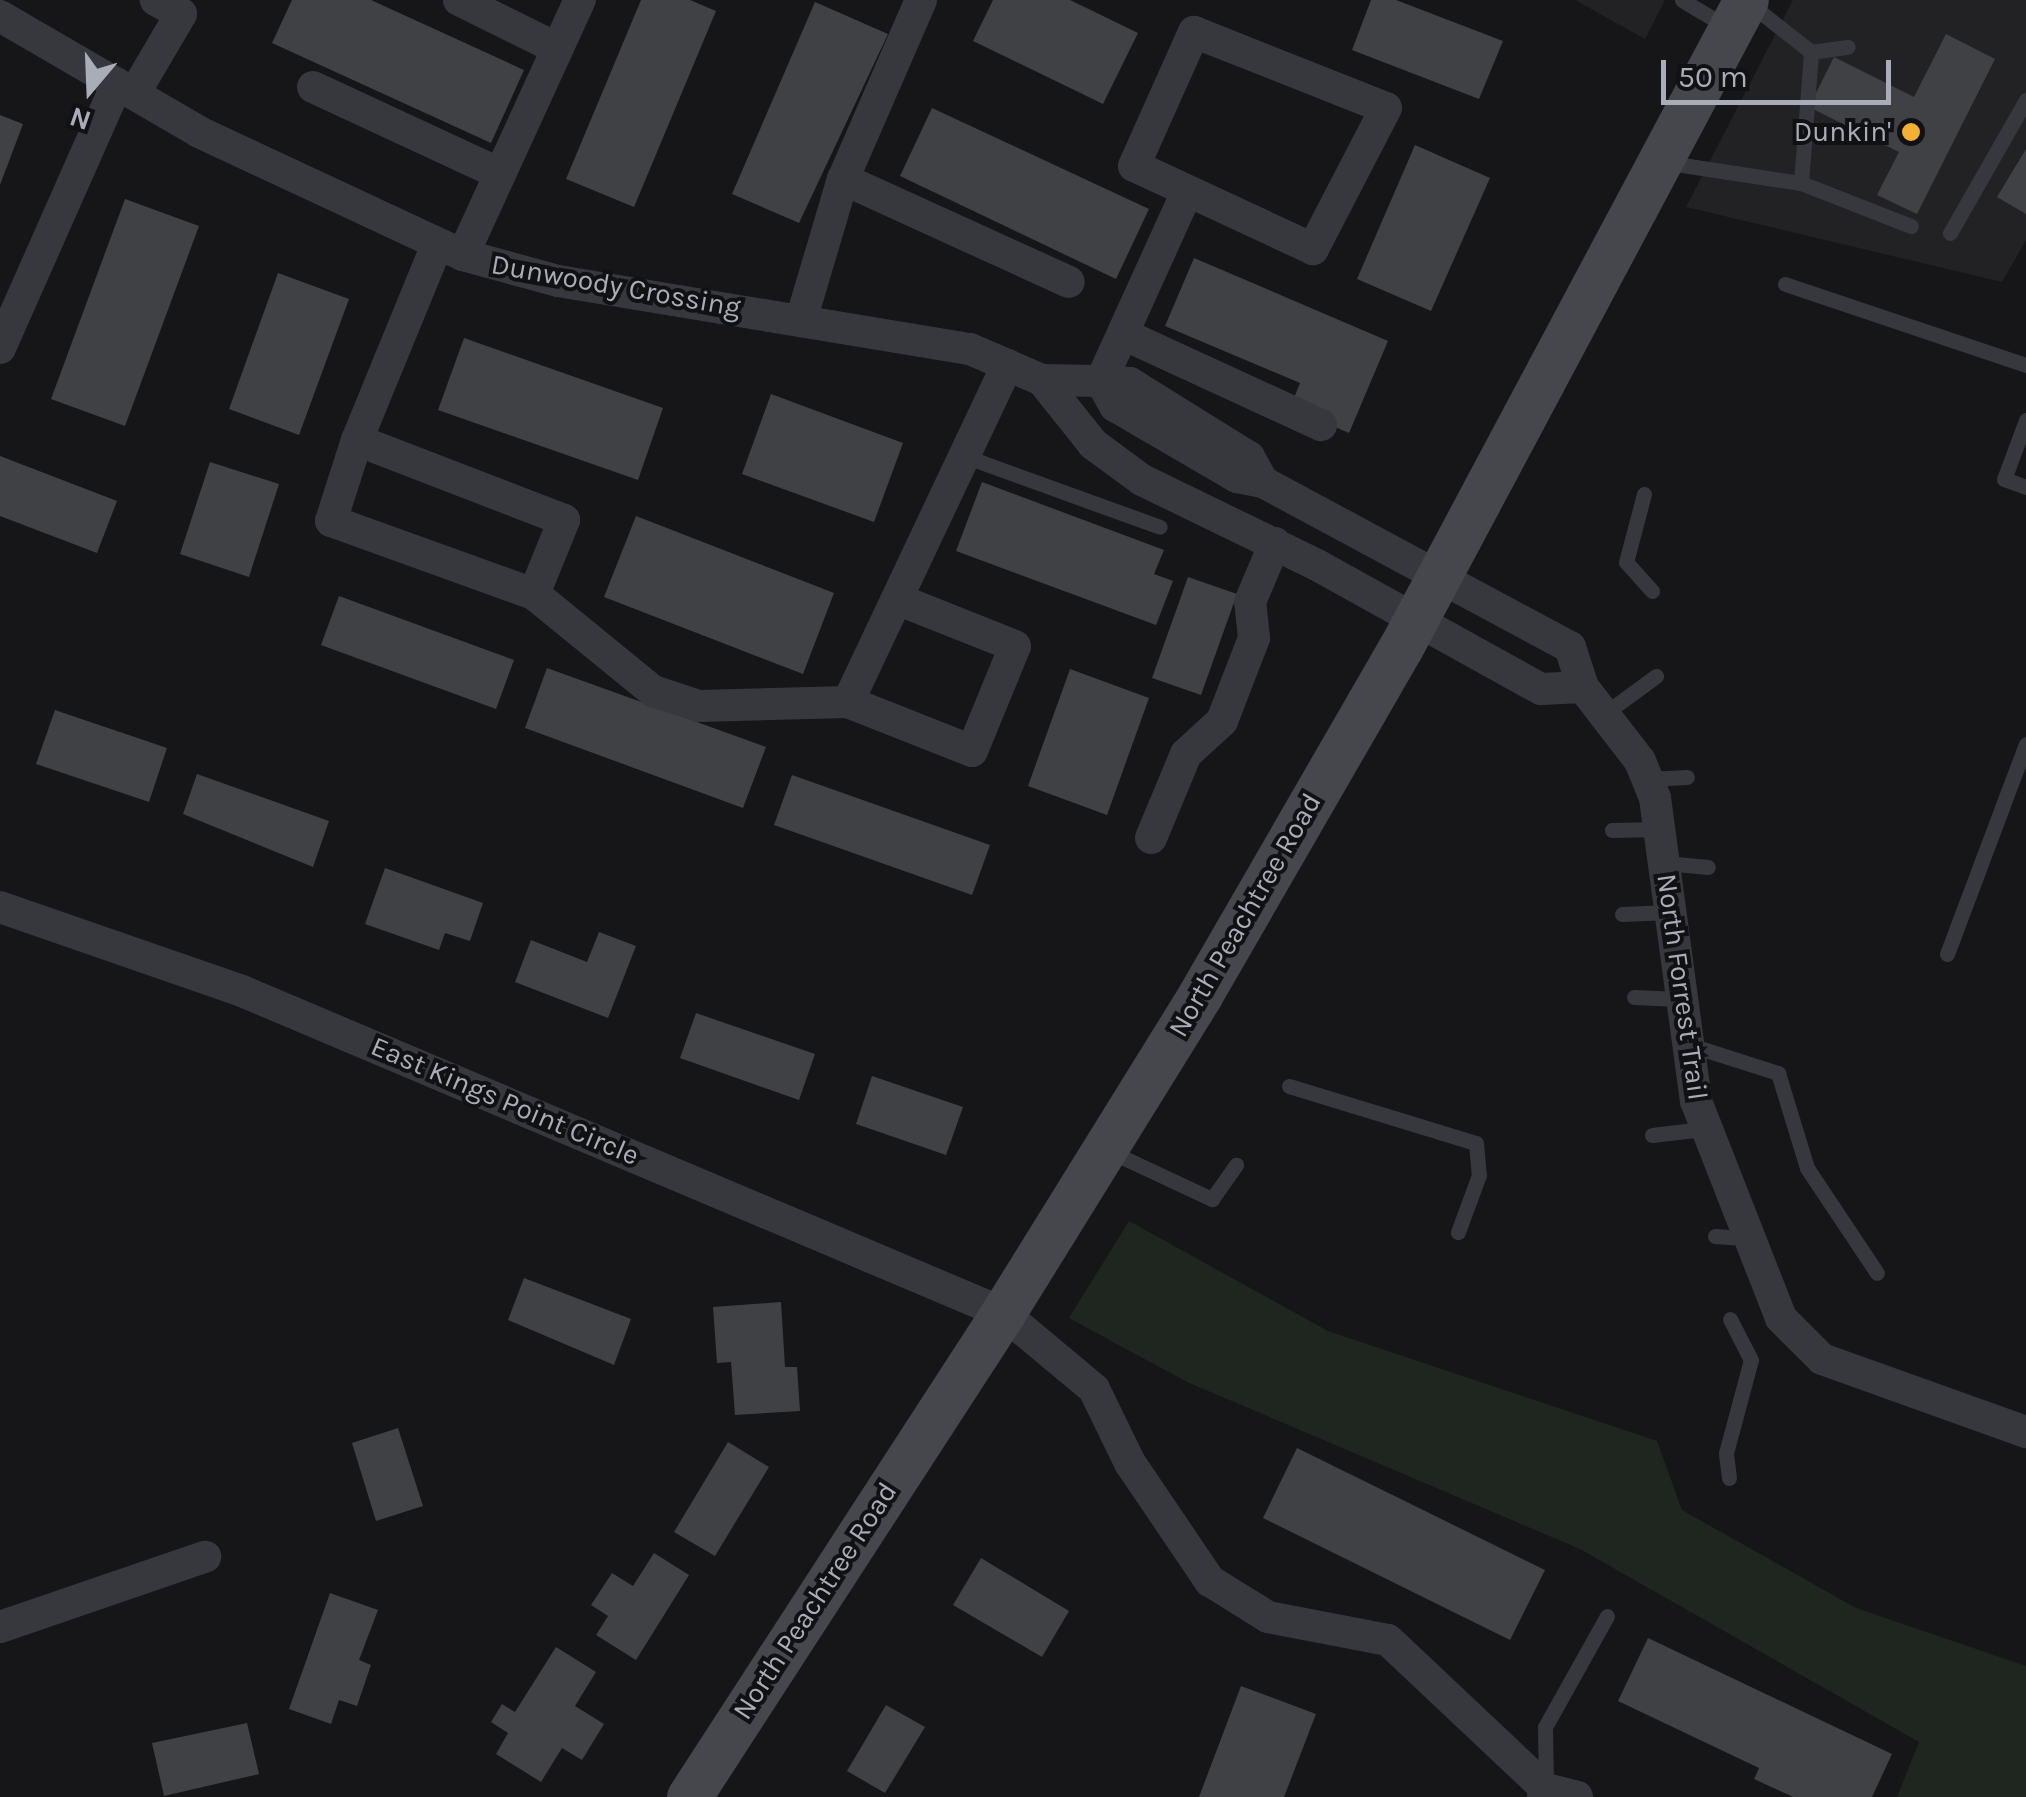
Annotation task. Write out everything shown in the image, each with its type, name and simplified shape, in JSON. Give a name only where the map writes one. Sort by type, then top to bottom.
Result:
[{"type":"street","points":[[0,348],[125,89],[182,14],[156,0]]},
{"type":"street","points":[[459,0],[558,49]]},
{"type":"street","points":[[580,0],[500,174],[450,250],[357,440],[331,520],[534,594],[653,691],[699,706],[848,702],[972,752],[1015,646],[897,599]]},
{"type":"street","points":[[802,318],[843,180],[921,0]]},
{"type":"street","name":"North Peachtree Road","points":[[688,1797],[1004,1313],[1200,996],[1416,618],[1741,10]]},
{"type":"street","name":"Dunwoody Crossing","points":[[19,15],[125,89],[199,132],[450,250],[558,281],[802,318],[970,349],[1007,364],[1042,380],[1074,415],[1100,421],[1172,464],[1190,499],[1416,618]]},
{"type":"street","points":[[1194,32],[1386,108],[1312,249],[1186,194],[1134,166],[1194,32]]},
{"type":"street","points":[[313,87],[500,174]]},
{"type":"street","points":[[843,180],[1069,282]]},
{"type":"street","points":[[1102,381],[1186,194]]},
{"type":"street","points":[[1123,334],[1321,425]]},
{"type":"street","points":[[848,702],[1007,364]]},
{"type":"street","name":"Dunwoody Crossing","points":[[1042,380],[1130,384],[1248,458],[1263,482],[1438,576]]},
{"type":"street","points":[[357,440],[564,520],[534,594]]},
{"type":"street","points":[[1151,838],[1186,754],[1222,721],[1254,638],[1250,602],[1275,543]]},
{"type":"street","name":"North Forrest Trail","points":[[1438,576],[1570,647],[1583,687],[1607,712],[1647,780],[1661,829],[1684,1043],[1703,1128],[1731,1237],[1781,1318],[1822,1358],[2026,1432]]},
{"type":"street","points":[[1416,618],[1542,690],[1583,687]]},
{"type":"street","name":"East Kings Point Circle","points":[[0,907],[242,991],[1004,1313],[1094,1389],[1130,1464],[1210,1581],[1268,1617],[1388,1640],[1555,1794]]},
{"type":"street","points":[[0,1626],[205,1558]]},
{"type":"lane","points":[[1682,0],[1741,10],[1810,52],[1848,48]]},
{"type":"lane","points":[[1801,183],[1810,52]]},
{"type":"lane","points":[[1950,233],[2026,100]]},
{"type":"lane","points":[[1659,162],[1801,183],[1911,226]]},
{"type":"lane","points":[[1785,284],[2026,366]]},
{"type":"lane","points":[[2026,420],[2004,479],[2026,487]]},
{"type":"lane","points":[[964,456],[1160,527]]},
{"type":"lane","points":[[1644,494],[1626,562],[1652,592]]},
{"type":"lane","points":[[1607,712],[1656,676]]},
{"type":"lane","points":[[1947,954],[2026,744]]},
{"type":"lane","points":[[1647,780],[1686,777]]},
{"type":"lane","points":[[1612,830],[1661,829]]},
{"type":"lane","points":[[1665,862],[1708,868]]},
{"type":"lane","points":[[1622,914],[1669,912]]},
{"type":"lane","points":[[1634,997],[1678,999]]},
{"type":"lane","points":[[1684,1043],[1778,1073],[1807,1168],[1877,1273]]},
{"type":"lane","points":[[1289,1086],[1476,1143],[1478,1176],[1458,1232]]},
{"type":"lane","points":[[1652,1135],[1703,1128]]},
{"type":"lane","points":[[1104,1149],[1212,1200],[1236,1165]]},
{"type":"lane","points":[[1729,1478],[1726,1453],[1752,1360],[1730,1319]]},
{"type":"lane","points":[[1555,1794],[1546,1727],[1607,1616]]},
{"type":"shaded area","points":[[1575,0],[1665,0],[1645,39]]},
{"type":"shaded area","points":[[1793,0],[2026,0],[2026,240],[2002,282],[1686,207]]},
{"type":"shaded area","points":[[1129,1221],[1328,1331],[1657,1441],[1682,1510],[1856,1608],[2026,1666],[2026,1797],[1897,1797],[1919,1742],[1580,1549],[1187,1382],[1069,1318]]},
{"type":"building","points":[[292,0],[371,0],[524,70],[491,143],[272,43]]},
{"type":"building","points":[[641,0],[690,0],[716,11],[634,207],[566,179]]},
{"type":"building","points":[[993,0],[1070,0],[1138,33],[1103,104],[973,41]]},
{"type":"building","points":[[1371,0],[1396,0],[1503,41],[1479,99],[1352,50]]},
{"type":"building","points":[[815,2],[888,34],[799,223],[732,194]]},
{"type":"building","points":[[1946,34],[1995,59],[1917,214],[1877,195],[1899,152],[1809,107],[1834,57],[1914,97]]},
{"type":"building","points":[[932,108],[1149,209],[1116,279],[900,176]]},
{"type":"building","points":[[0,115],[23,124],[0,185]]},
{"type":"building","points":[[1415,145],[1490,178],[1431,311],[1357,279]]},
{"type":"building","points":[[2026,149],[2026,214],[1997,197]]},
{"type":"building","points":[[125,199],[199,226],[125,426],[51,399]]},
{"type":"building","points":[[1194,258],[1388,341],[1349,433],[1290,408],[1300,383],[1165,326]]},
{"type":"building","points":[[278,273],[349,299],[299,435],[229,409]]},
{"type":"building","points":[[464,338],[663,408],[638,480],[438,410]]},
{"type":"building","points":[[771,394],[903,443],[874,522],[742,474]]},
{"type":"building","points":[[0,456],[117,501],[97,553],[0,516]]},
{"type":"building","points":[[210,462],[279,484],[249,577],[180,554]]},
{"type":"building","points":[[982,482],[1164,550],[1154,574],[1173,581],[1156,625],[956,551]]},
{"type":"building","points":[[636,516],[834,593],[803,674],[604,597]]},
{"type":"building","points":[[1188,577],[1237,594],[1201,695],[1152,678]]},
{"type":"building","points":[[339,596],[514,660],[496,709],[321,645]]},
{"type":"building","points":[[547,668],[766,747],[743,808],[525,728]]},
{"type":"building","points":[[1070,669],[1149,698],[1107,815],[1028,786]]},
{"type":"building","points":[[55,710],[167,748],[149,802],[36,764]]},
{"type":"building","points":[[197,774],[329,821],[313,867],[183,814]]},
{"type":"building","points":[[792,775],[990,845],[972,895],[774,825]]},
{"type":"building","points":[[385,868],[483,903],[470,941],[445,933],[439,950],[365,924]]},
{"type":"building","points":[[599,932],[636,946],[608,1018],[515,982],[531,940],[587,962]]},
{"type":"building","points":[[696,1013],[815,1054],[799,1100],[680,1058]]},
{"type":"building","points":[[872,1076],[963,1107],[946,1155],[856,1124]]},
{"type":"building","points":[[524,1278],[631,1319],[614,1365],[508,1320]]},
{"type":"building","points":[[781,1302],[785,1367],[797,1367],[800,1411],[735,1415],[731,1362],[717,1363],[713,1307]]},
{"type":"building","points":[[398,1428],[423,1506],[376,1521],[352,1443]]},
{"type":"building","points":[[728,1442],[769,1467],[715,1556],[674,1532]]},
{"type":"building","points":[[1297,1448],[1545,1570],[1510,1640],[1263,1518]]},
{"type":"building","points":[[654,1553],[689,1575],[636,1660],[596,1635],[608,1616],[591,1605],[612,1573],[633,1586]]},
{"type":"building","points":[[981,1558],[1069,1611],[1042,1657],[953,1605]]},
{"type":"building","points":[[330,1593],[378,1610],[359,1660],[371,1665],[357,1706],[339,1700],[331,1724],[289,1709]]},
{"type":"building","points":[[1648,1638],[1892,1754],[1872,1797],[1793,1797],[1754,1779],[1759,1768],[1618,1701]]},
{"type":"building","points":[[556,1647],[596,1672],[575,1706],[604,1724],[582,1760],[562,1748],[541,1782],[496,1754],[508,1733],[491,1722],[502,1704],[515,1712]]},
{"type":"building","points":[[1241,1686],[1316,1714],[1284,1797],[1199,1797]]},
{"type":"building","points":[[886,1705],[925,1727],[885,1793],[847,1771]]},
{"type":"building","points":[[247,1723],[259,1774],[164,1796],[152,1743]]},
{"type":"place","name":"Dunkin'","points":[[1911,132]]}]
